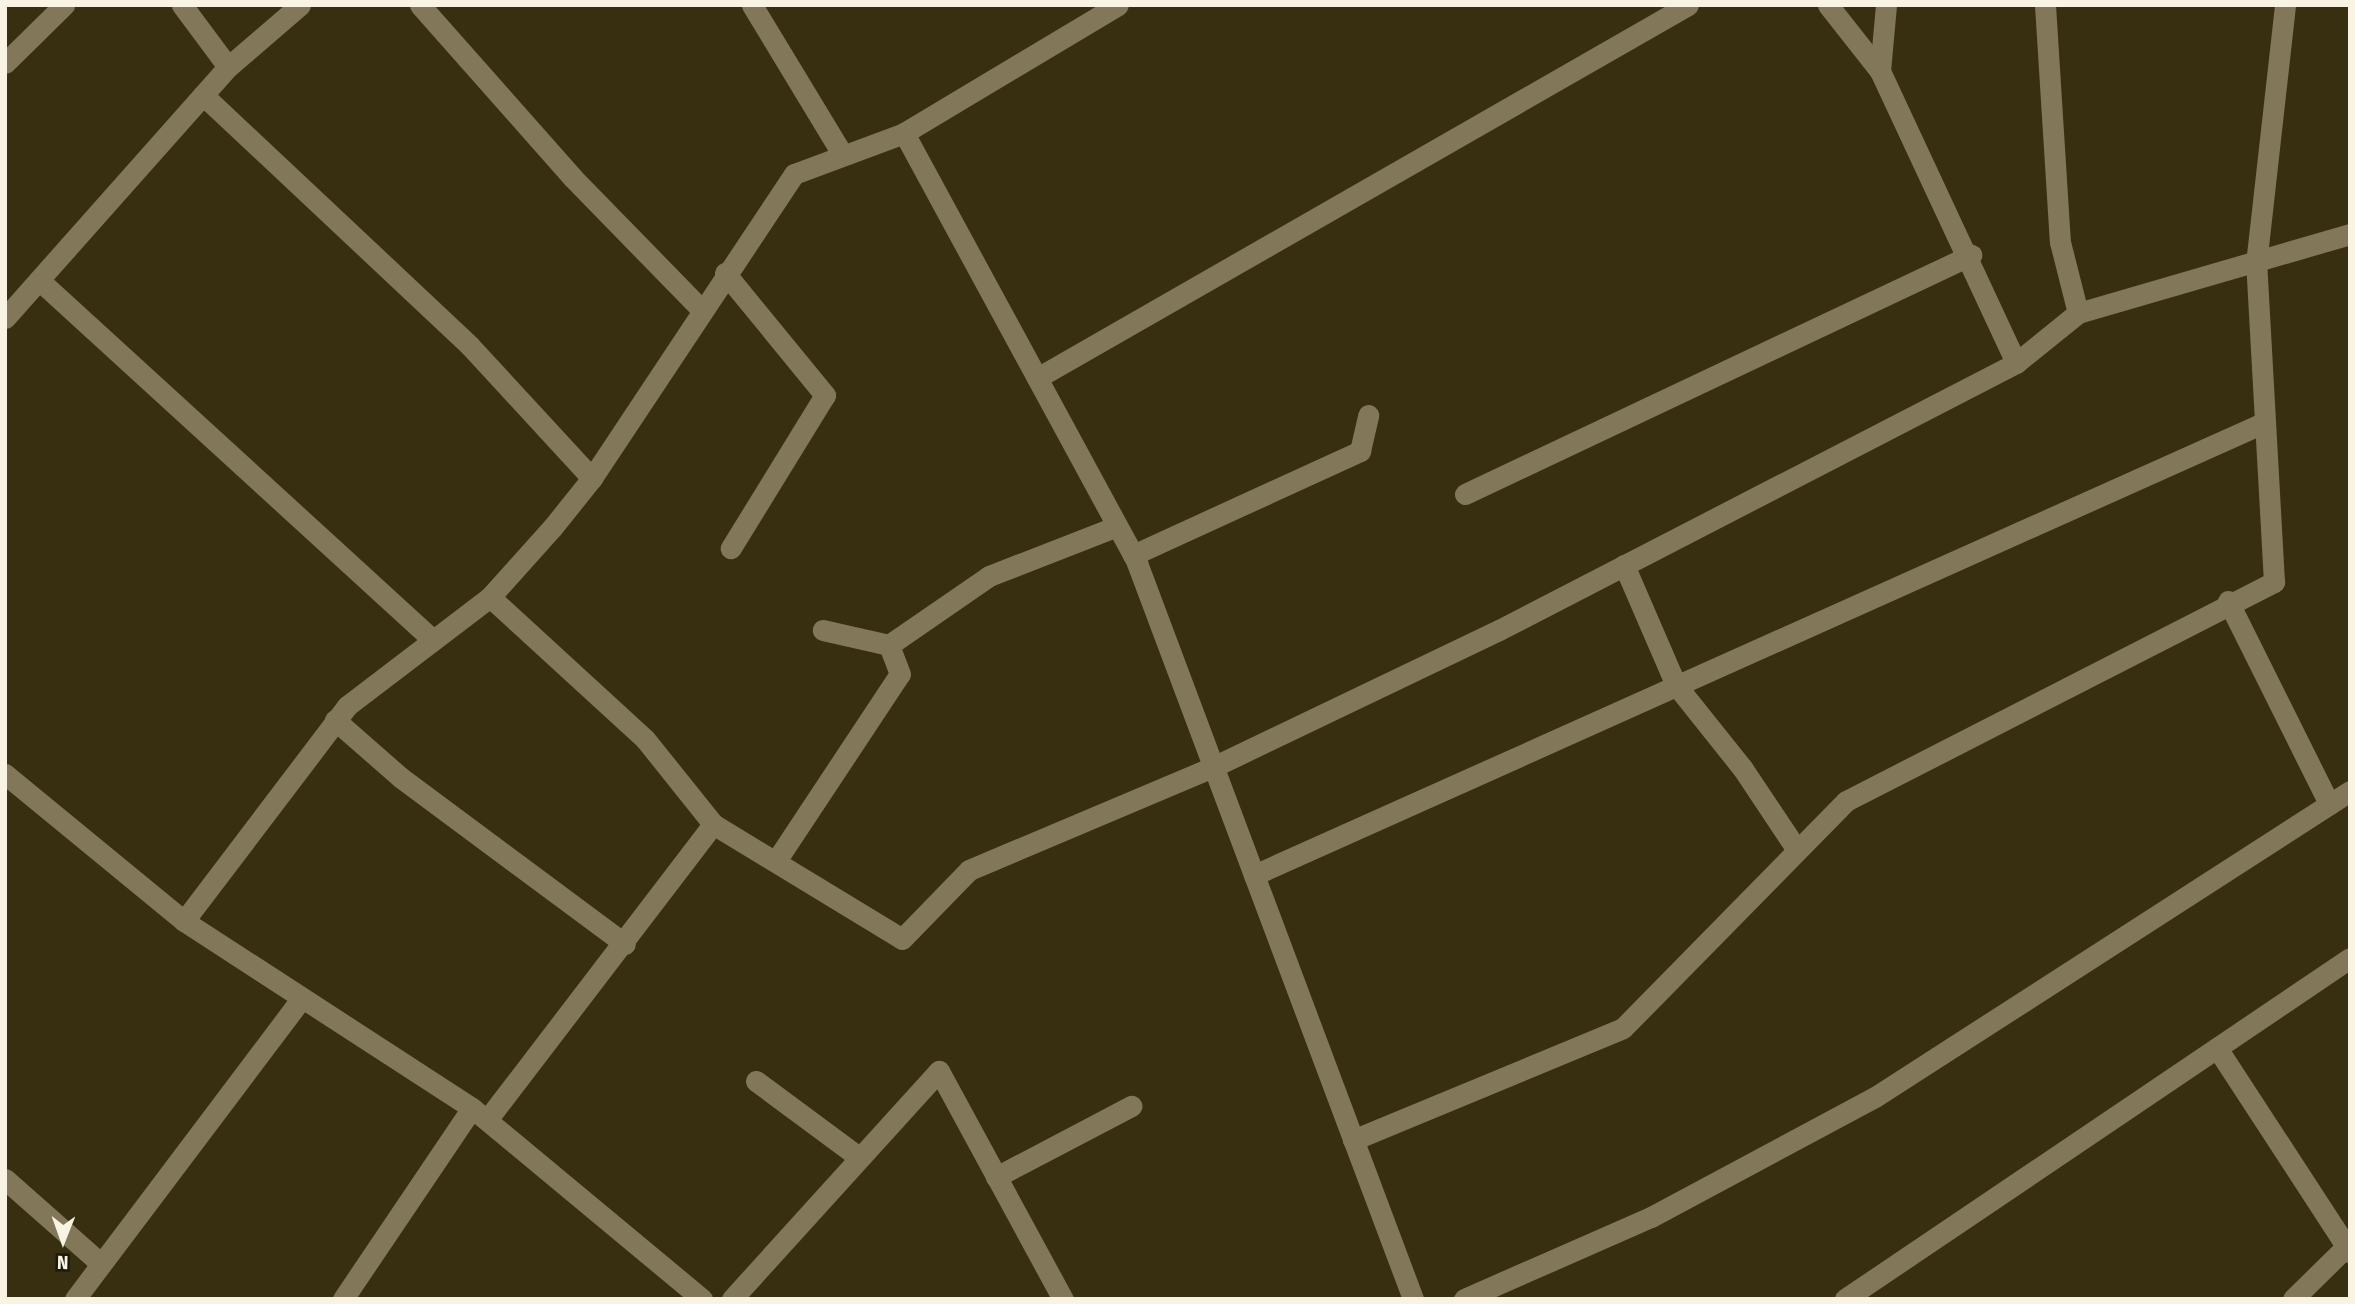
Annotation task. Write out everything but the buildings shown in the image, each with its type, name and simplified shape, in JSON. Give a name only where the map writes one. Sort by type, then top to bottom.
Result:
[{"type":"street","points":[[5,62],[64,5]]},
{"type":"street","points":[[182,5],[228,67]]},
{"type":"street","points":[[5,318],[228,67],[300,5]]},
{"type":"street","points":[[420,5],[573,178],[700,308]]},
{"type":"street","points":[[752,5],[844,155]]},
{"type":"street","points":[[184,921],[335,720],[490,597],[592,478],[700,308],[793,174],[904,132],[1118,5]]},
{"type":"street","points":[[1037,377],[1688,5]]},
{"type":"street","points":[[1828,5],[1880,71],[1971,255],[2016,363]]},
{"type":"street","points":[[1880,71],[1886,5]]},
{"type":"street","points":[[2045,5],[2060,242],[2078,313]]},
{"type":"street","points":[[1353,1140],[1623,1028],[1846,801],[2228,601],[2274,582],[2256,264],[2285,5]]},
{"type":"street","points":[[203,95],[470,346],[592,478]]},
{"type":"street","points":[[904,132],[1133,555],[1413,1299]]},
{"type":"street","points":[[490,597],[645,739],[713,824],[902,939],[970,870],[1213,766],[1624,565],[2016,363],[2078,313],[2256,264],[2350,234]]},
{"type":"street","points":[[1465,494],[1971,255]]},
{"type":"street","points":[[725,273],[825,395],[732,548]]},
{"type":"street","points":[[38,280],[433,640]]},
{"type":"street","points":[[1133,555],[1360,450],[1368,415]]},
{"type":"street","points":[[1254,875],[2263,423]]},
{"type":"street","points":[[823,630],[888,645],[989,576],[1117,526]]},
{"type":"street","points":[[1624,565],[1676,685],[1743,769],[1797,850]]},
{"type":"street","points":[[2228,601],[2329,804]]},
{"type":"street","points":[[776,861],[900,674],[888,645]]},
{"type":"street","points":[[335,720],[625,944]]},
{"type":"street","points":[[5,774],[184,921],[480,1114],[702,1299]]},
{"type":"street","points":[[1464,1299],[1651,1217],[1875,1097],[2350,791]]},
{"type":"street","points":[[343,1299],[480,1114],[625,944],[713,824]]},
{"type":"street","points":[[1845,1299],[2350,958]]},
{"type":"street","points":[[75,1299],[98,1261],[302,998]]},
{"type":"street","points":[[2217,1048],[2349,1247],[2293,1299]]},
{"type":"street","points":[[732,1299],[939,1071],[1063,1299]]},
{"type":"street","points":[[756,1082],[860,1158]]},
{"type":"street","points":[[996,1177],[1131,1106]]},
{"type":"street","points":[[5,1179],[98,1261]]}]
